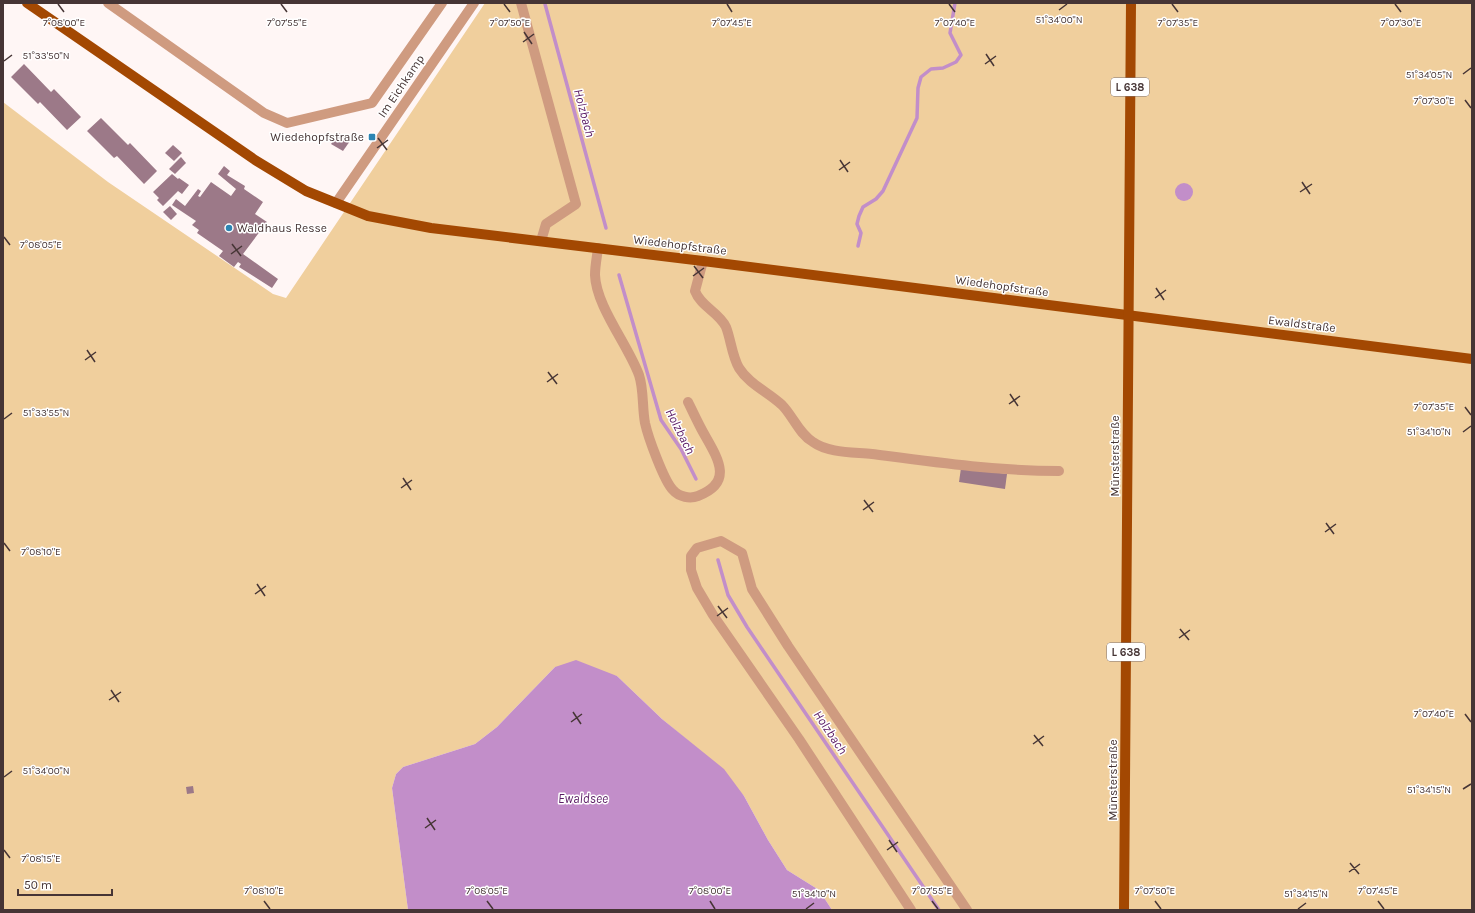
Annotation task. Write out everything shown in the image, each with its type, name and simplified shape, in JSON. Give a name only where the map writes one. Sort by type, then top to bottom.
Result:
[{"type":"main road","name":"Wiedehopfstraße","points":[[27,3],[255,160],[306,191],[368,216],[431,228],[703,261],[1128,316]]},
{"type":"main road","name":"Münsterstraße","points":[[1124,910],[1131,3]]},
{"type":"main road","name":"Ewaldstraße","points":[[1128,316],[1472,359]]},
{"type":"street","points":[[108,3],[264,113],[287,123],[372,104],[442,3]]},
{"type":"street","name":"Im Eichkamp","points":[[336,203],[474,3]]},
{"type":"street","points":[[521,3],[576,204],[546,224],[541,241]]},
{"type":"street","points":[[598,248],[595,276],[602,302],[639,376],[645,422],[649,436],[668,483],[673,491],[679,495],[694,497],[714,488],[719,480],[720,471],[718,459],[688,402]]},
{"type":"street","points":[[703,261],[695,291],[702,303],[715,313],[725,326],[738,367],[748,380],[782,406],[805,436],[813,443],[826,448],[897,457],[1024,471],[1059,471]]},
{"type":"street","points":[[911,910],[799,739],[713,616],[697,588],[691,570],[691,556],[697,548],[721,541],[742,553],[752,589],[788,646],[967,910]]},
{"type":"shaded area","points":[[485,3],[1472,3],[1472,910],[832,910],[819,890],[787,870],[768,840],[744,796],[692,744],[662,719],[617,676],[555,667],[497,727],[475,744],[403,767],[396,774],[392,788],[408,910],[3,910],[3,102],[108,182],[273,294],[286,298]]},
{"type":"water","points":[[1184,183],[1190,186],[1193,192],[1190,198],[1184,201],[1178,198],[1175,192],[1178,186]]},
{"type":"water","name":"Ewaldsee","points":[[576,660],[617,676],[662,719],[724,769],[744,796],[768,840],[787,870],[819,890],[832,910],[408,910],[392,788],[396,774],[403,767],[475,744],[497,727],[555,667]]},
{"type":"building","points":[[24,64],[51,92],[54,89],[81,117],[67,130],[40,102],[38,104],[11,77]]},
{"type":"building","points":[[101,118],[128,145],[130,143],[157,171],[144,184],[117,156],[114,158],[87,131]]},
{"type":"building","points":[[339,133],[350,141],[343,151],[331,144]]},
{"type":"building","points":[[173,145],[182,153],[174,161],[165,153]]},
{"type":"building","points":[[181,157],[186,163],[175,174],[169,169]]},
{"type":"building","name":"Waldhaus Resse","points":[[224,166],[230,171],[227,175],[245,186],[244,189],[263,202],[255,214],[267,222],[243,254],[278,279],[272,288],[239,267],[241,264],[238,262],[234,267],[219,256],[223,251],[197,233],[199,230],[192,225],[196,221],[172,205],[176,199],[185,206],[198,189],[201,191],[198,196],[200,197],[211,182],[231,196],[236,189],[218,174]]},
{"type":"building","points":[[172,174],[189,185],[182,194],[178,191],[163,206],[157,200],[159,198],[153,192]]},
{"type":"building","points":[[170,206],[177,214],[171,220],[163,212]]},
{"type":"building","points":[[961,468],[1007,474],[1005,489],[959,482]]},
{"type":"building","points":[[193,786],[194,793],[187,794],[186,787]]},
{"type":"waterway","points":[[858,246],[861,233],[857,224],[863,207],[876,199],[883,191],[917,118],[918,88],[921,77],[931,69],[943,68],[956,62],[961,55],[950,33],[955,3]]},
{"type":"waterway","name":"Holzbach","points":[[545,4],[606,228]]},
{"type":"waterway","name":"Holzbach","points":[[619,275],[661,420],[681,449],[696,479]]},
{"type":"waterway","name":"Holzbach","points":[[718,560],[728,595],[747,627],[939,910]]},
{"type":"place","name":"Wiedehopfstraße","points":[[372,137]]},
{"type":"place","name":"Waldhaus Resse","points":[[229,228]]}]
